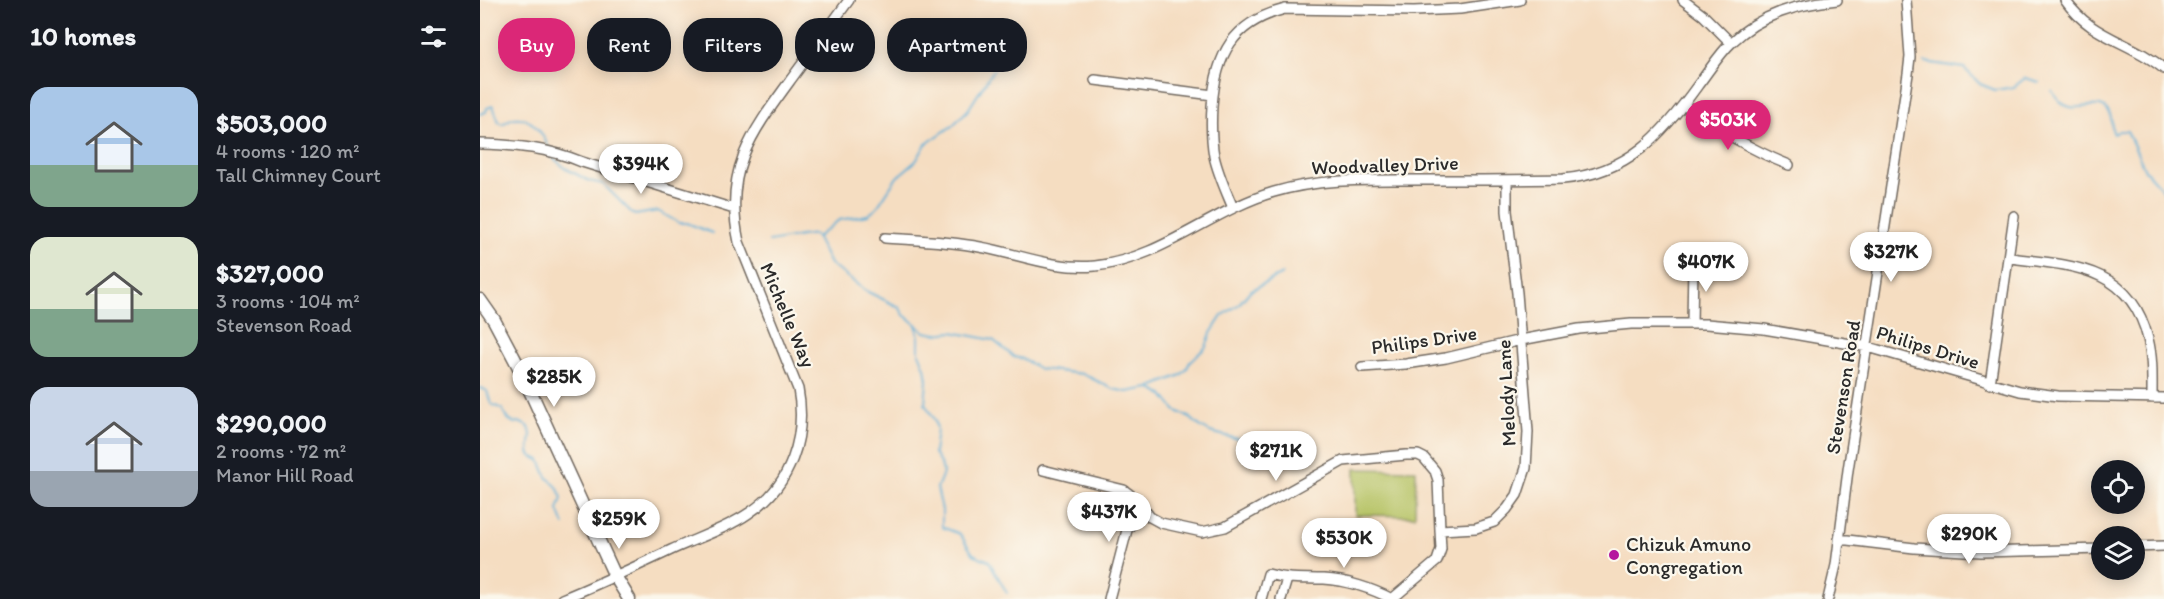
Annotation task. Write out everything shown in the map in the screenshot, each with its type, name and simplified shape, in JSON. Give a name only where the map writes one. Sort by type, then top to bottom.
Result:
[{"type":"main road","points":[[480,300],[494,320],[521,371],[615,576],[628,599]]},
{"type":"main road","points":[[615,576],[621,599]]},
{"type":"street","name":"Michelle Way","points":[[562,599],[751,512],[776,488],[785,475],[797,449],[802,414],[796,380],[742,253],[734,209],[738,172],[754,130],[849,0]]},
{"type":"street","points":[[1233,208],[1218,172],[1214,155],[1211,128],[1213,95],[1218,68],[1230,43],[1245,26],[1265,14],[1297,8],[1440,10],[1520,0]]},
{"type":"street","points":[[1683,0],[1704,16],[1731,43]]},
{"type":"street","name":"Woodvalley Drive","points":[[885,238],[978,247],[1059,266],[1096,266],[1126,261],[1141,255],[1233,208],[1276,191],[1330,181],[1578,178],[1610,168],[1634,155],[1652,141],[1684,105],[1731,43],[1753,26],[1777,13],[1806,4],[1837,0]]},
{"type":"street","name":"Stevenson Road","points":[[1834,599],[1848,470],[1910,57],[1906,0]]},
{"type":"street","points":[[2065,0],[2082,19],[2099,32],[2146,55],[2164,69]]},
{"type":"street","points":[[1095,80],[1213,95]]},
{"type":"street","points":[[1684,105],[1737,141],[1758,153],[1789,165]]},
{"type":"street","points":[[480,144],[555,152],[734,209]]},
{"type":"street","name":"Melody Lane","points":[[1440,530],[1484,526],[1502,515],[1517,495],[1526,468],[1528,432],[1517,293],[1507,211],[1507,180]]},
{"type":"street","points":[[1990,384],[2014,216]]},
{"type":"street","points":[[2009,258],[2066,265],[2090,271],[2123,293],[2138,312],[2149,340],[2152,398]]},
{"type":"street","points":[[1692,324],[1693,262]]},
{"type":"street","name":"Philips Drive","points":[[1362,367],[1446,358],[1521,340],[1600,327],[1692,324],[1764,329],[1868,347],[2020,392],[2058,396],[2164,398]]},
{"type":"street","points":[[1043,470],[1124,490],[1136,499],[1145,512],[1161,523],[1191,530],[1213,530],[1225,527],[1342,460],[1418,455],[1430,464],[1437,480],[1441,549],[1437,561],[1392,599],[1380,593],[1326,579],[1287,579],[1268,574],[1261,599]]},
{"type":"street","points":[[1109,599],[1127,530],[1135,519],[1145,512]]},
{"type":"street","points":[[1839,539],[1914,548],[1981,552],[2091,549]]},
{"type":"street","points":[[2145,547],[2164,546]]},
{"type":"street","name":"Stevenson Road","points":[[1828,599],[1836,565]]},
{"type":"street","points":[[1281,599],[1287,579]]},
{"type":"green space","points":[[1355,469],[1416,470],[1415,516],[1355,515]]},
{"type":"waterway","points":[[1925,62],[1964,68],[1980,84],[1995,90],[2014,87],[2025,78],[2039,82]]},
{"type":"waterway","points":[[816,238],[839,220],[868,215],[876,209],[897,177],[916,161],[926,144],[952,126],[968,110],[992,72]]},
{"type":"waterway","points":[[2052,91],[2067,106],[2075,108],[2098,106],[2107,110],[2111,117],[2114,134],[2127,131],[2145,170],[2164,191]]},
{"type":"waterway","points":[[480,114],[493,106],[502,124],[513,118],[527,120],[541,133],[549,150]]},
{"type":"waterway","points":[[550,155],[565,168],[589,181],[603,184],[635,215],[658,211],[679,223],[687,223],[712,233]]},
{"type":"waterway","points":[[769,242],[815,235],[830,264],[866,291],[899,307],[904,315],[925,332],[936,334],[952,332],[993,340],[1014,357],[1023,359],[1040,369],[1083,374],[1113,389],[1127,392],[1149,388],[1181,375],[1190,362],[1206,347],[1211,333],[1222,316],[1238,305],[1250,291],[1282,274]]},
{"type":"waterway","points":[[916,324],[919,353],[927,380],[925,404],[935,420],[937,429],[934,453],[943,473],[937,488],[942,510],[942,527],[960,534],[973,554],[989,561],[1007,593]]},
{"type":"waterway","points":[[480,388],[487,391],[491,404],[502,409],[509,420],[529,427],[531,434],[529,452],[531,456],[540,460],[547,477],[557,487],[562,498],[558,510],[564,525]]},
{"type":"waterway","points":[[1149,388],[1163,395],[1175,410],[1201,427],[1210,432],[1238,439],[1263,455],[1282,463]]},
{"type":"place","name":"Chizuk Amuno Congregation","points":[[1614,555]]}]
